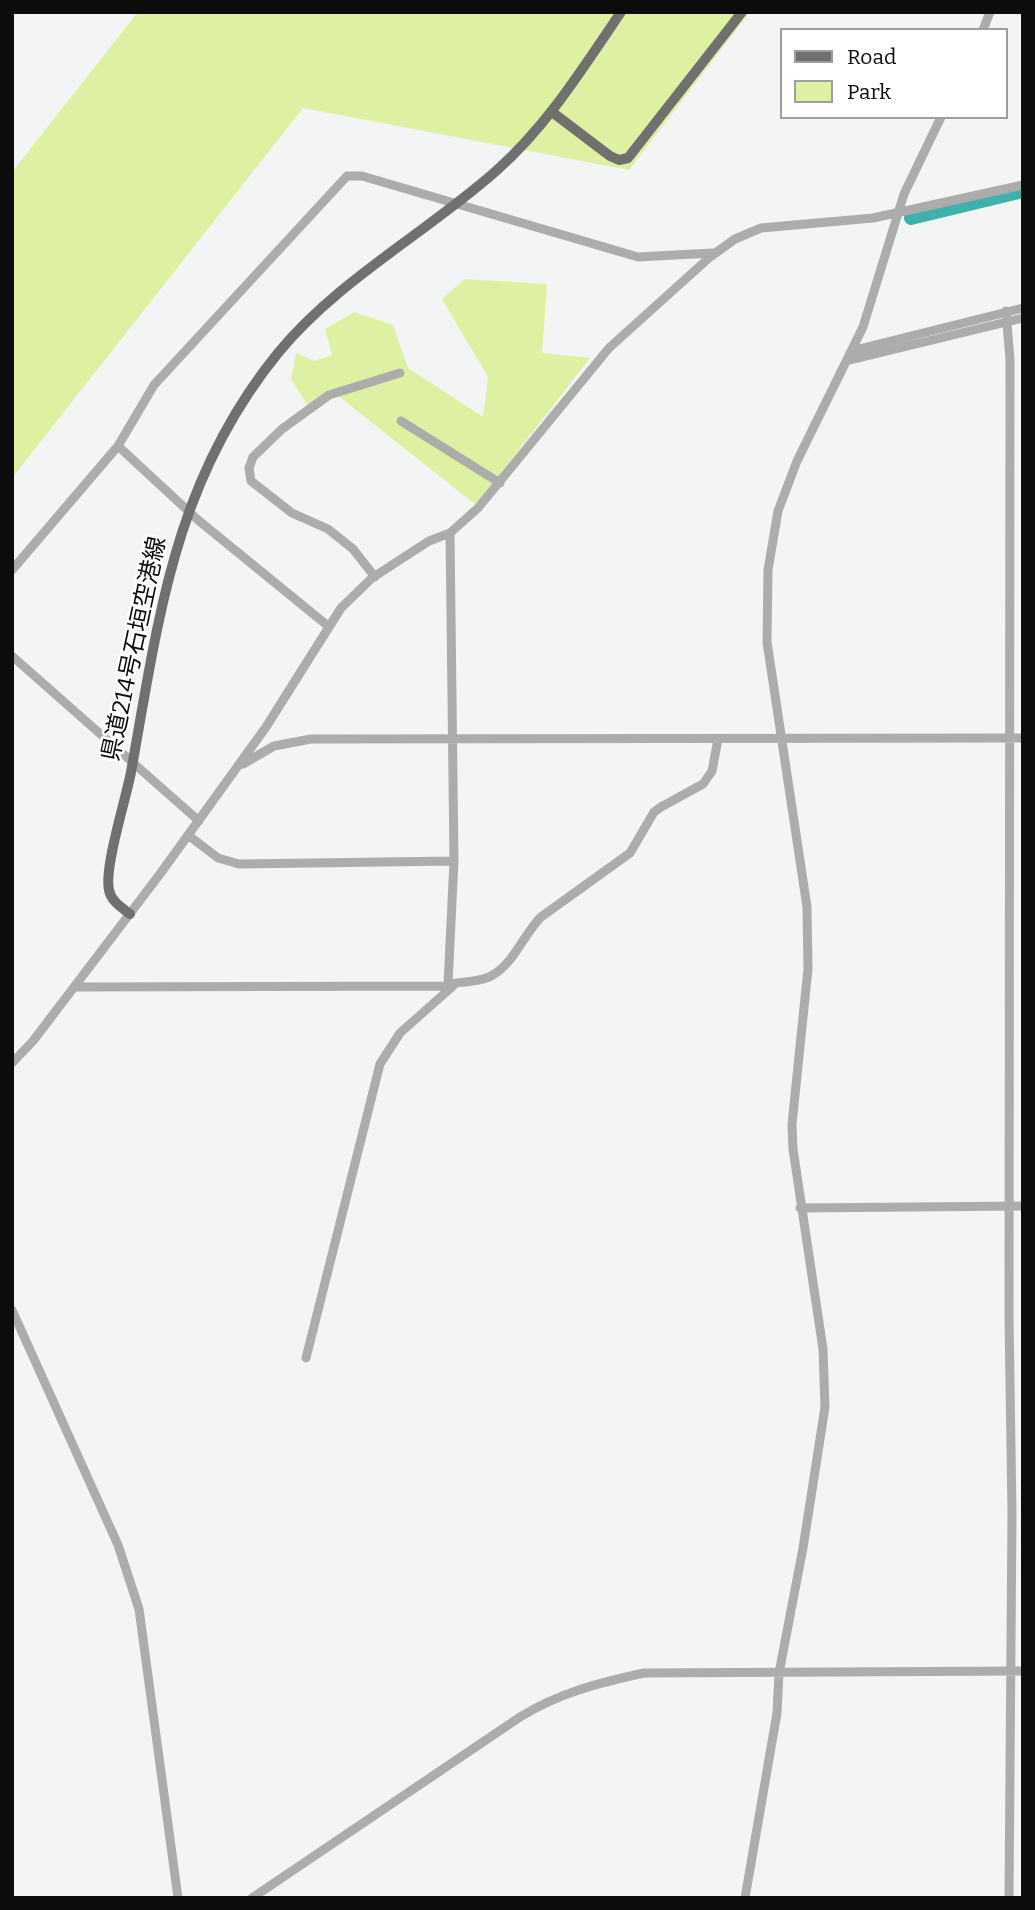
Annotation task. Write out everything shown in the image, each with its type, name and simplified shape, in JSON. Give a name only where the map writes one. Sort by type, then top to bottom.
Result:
[{"type":"main road","name":"県道214号石垣空港線","points":[[130,914],[117,905],[109,893],[107,879],[133,761],[165,587],[188,510],[217,444],[278,353],[323,307],[526,144],[552,112],[621,12]]},
{"type":"main road","points":[[552,112],[610,156],[619,160],[628,158],[742,12]]},
{"type":"street","points":[[983,28],[990,12]]},
{"type":"street","points":[[746,1898],[777,1713],[779,1673],[803,1548],[825,1407],[823,1349],[800,1208],[792,1124],[808,969],[808,919],[767,642],[768,570],[778,510],[797,461],[851,351],[870,305],[897,213],[940,119]]},
{"type":"street","points":[[12,570],[118,446],[153,385],[342,178],[362,176],[638,257],[717,252]]},
{"type":"street","points":[[12,1063],[74,987],[199,821],[266,727],[341,608],[376,577],[429,541],[450,533],[500,483],[608,348],[717,252],[761,228],[897,213],[1023,185]]},
{"type":"street","points":[[851,351],[1023,308]]},
{"type":"street","points":[[1006,312],[1011,1671],[1009,1898]]},
{"type":"street","points":[[846,361],[1023,318]]},
{"type":"street","points":[[376,577],[345,542],[328,529],[292,513],[251,481],[249,468],[253,457],[282,429],[329,395],[400,373]]},
{"type":"street","points":[[401,421],[500,483]]},
{"type":"street","points":[[118,446],[188,510],[328,626]]},
{"type":"street","points":[[306,1358],[380,1064],[400,1033],[451,985],[454,861],[450,533]]},
{"type":"street","points":[[12,656],[199,821]]},
{"type":"street","points":[[236,769],[262,751],[291,741],[1023,738]]},
{"type":"street","points":[[74,987],[451,985],[489,977],[502,969],[529,929],[541,917],[630,853],[654,812],[704,784],[712,771],[718,739]]},
{"type":"street","points":[[188,835],[219,858],[239,864],[454,861]]},
{"type":"street","points":[[800,1208],[1023,1206]]},
{"type":"street","points":[[12,1310],[118,1545],[139,1609],[178,1898]]},
{"type":"street","points":[[252,1898],[547,1700],[586,1685],[644,1673],[1023,1671]]},
{"type":"green space","points":[[138,12],[750,12],[629,170],[303,108],[12,478],[12,172]]},
{"type":"green space","points":[[465,279],[547,284],[542,353],[590,358],[476,505],[332,391],[307,405],[291,379],[296,353],[314,361],[332,355],[325,329],[354,312],[393,325],[408,368],[483,417],[488,377],[442,299]]},
{"type":"waterway","points":[[911,218],[1023,191]]}]
